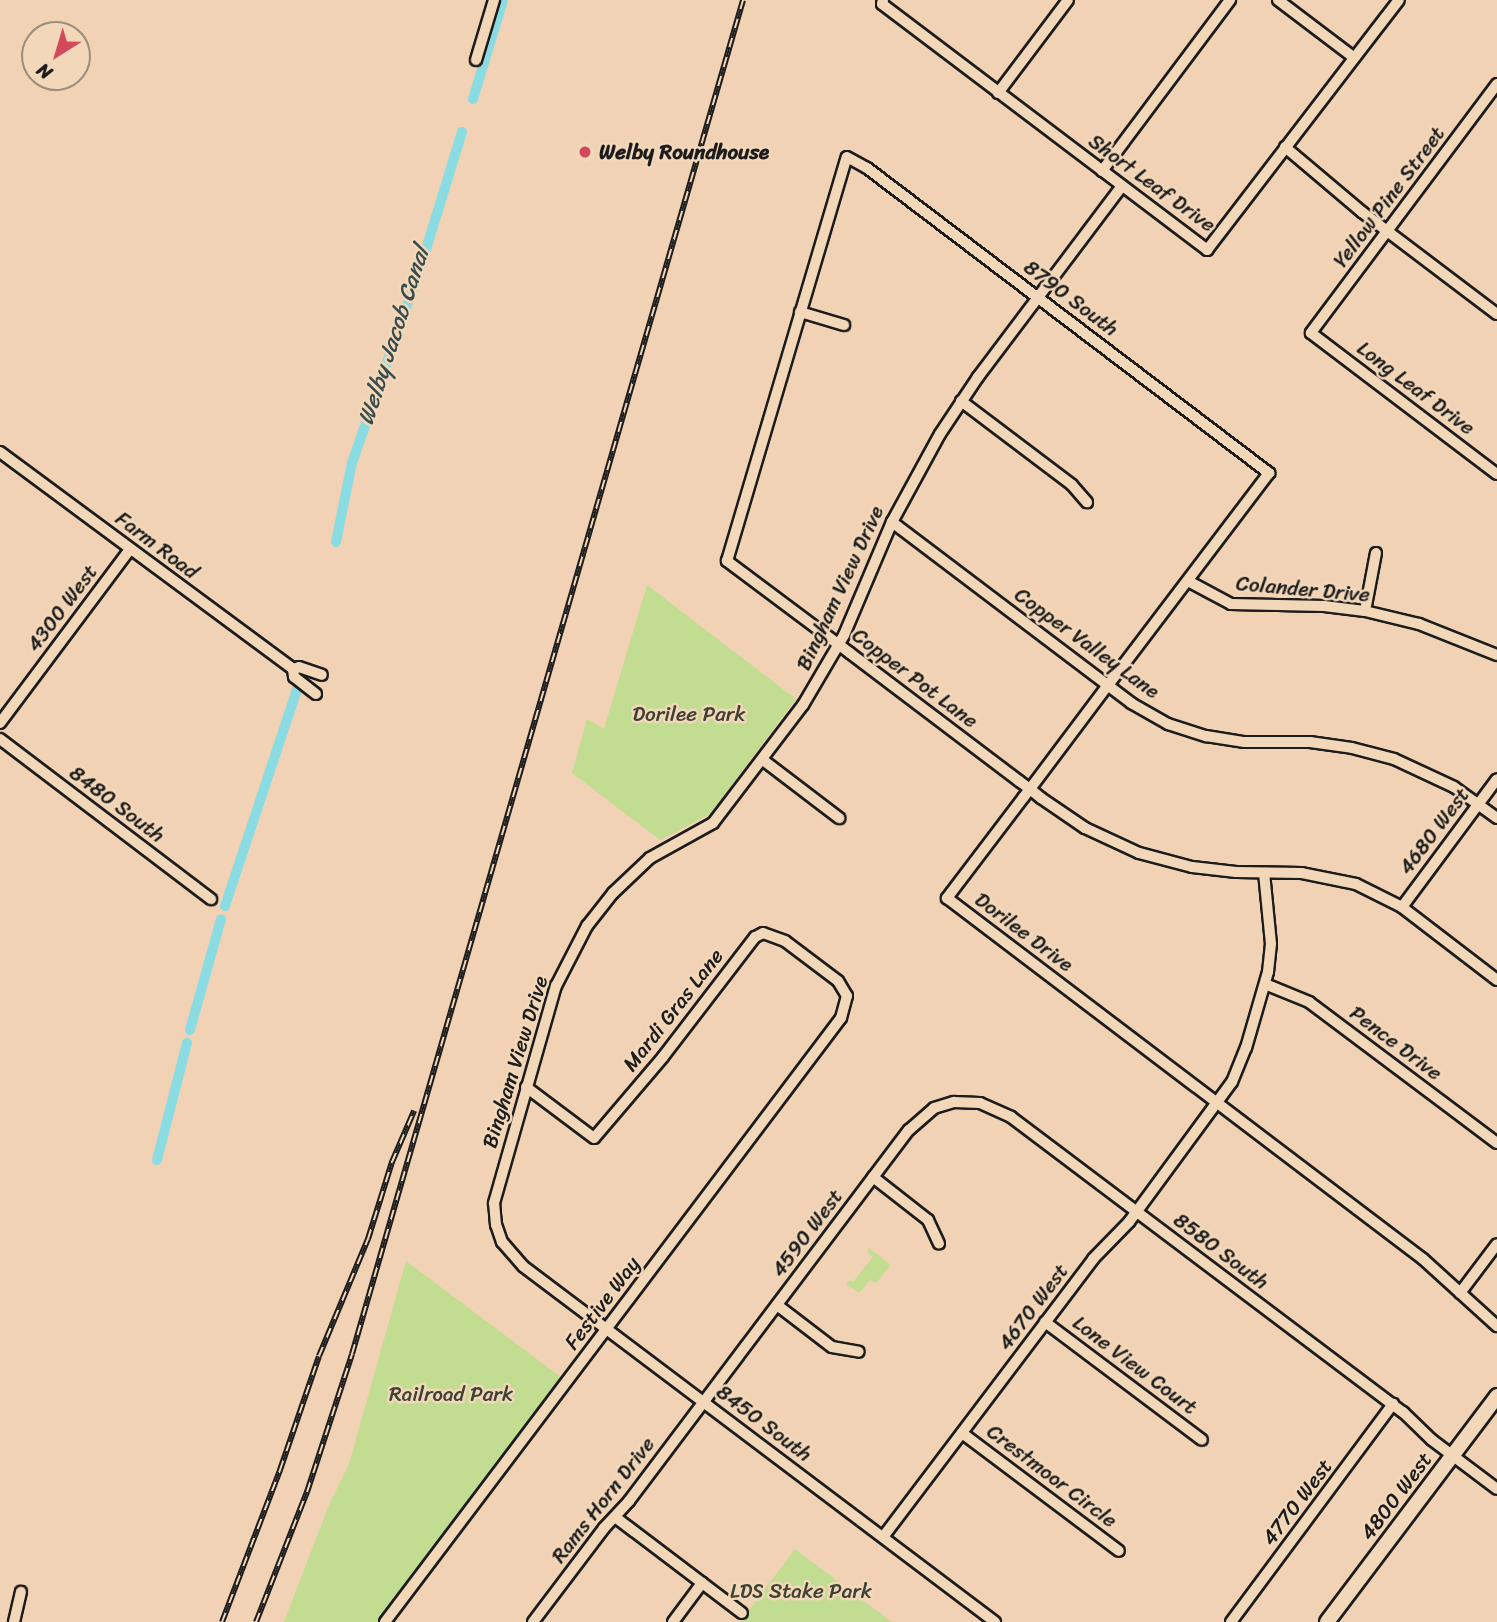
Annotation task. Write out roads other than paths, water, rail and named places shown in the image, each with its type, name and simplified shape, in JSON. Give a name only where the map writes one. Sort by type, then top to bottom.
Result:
[{"type":"street","points":[[475,60],[494,0]]},
{"type":"street","points":[[999,93],[1068,0]]},
{"type":"street","points":[[1102,171],[1230,0]]},
{"type":"street","points":[[1278,0],[1353,57]]},
{"type":"street","name":"Short Leaf Drive","points":[[882,2],[1207,250],[1399,0]]},
{"type":"street","name":"Yellow Pine Street","points":[[1311,333],[1497,84]]},
{"type":"street","points":[[1285,147],[1387,231],[1496,312]]},
{"type":"street","name":"8790 South","points":[[847,157],[867,168],[1269,473]]},
{"type":"street","name":"Copper Pot Lane","points":[[847,157],[727,561],[1085,828],[1139,853],[1192,867],[1302,873],[1337,878],[1377,893],[1402,907],[1497,980]]},
{"type":"street","name":"Bingham View Drive","points":[[510,1254],[496,1225],[494,1203],[556,986],[587,926],[613,892],[650,858],[713,823],[803,705],[839,645],[892,522],[919,470],[961,401],[1122,186]]},
{"type":"street","points":[[800,312],[844,325]]},
{"type":"street","name":"Long Leaf Drive","points":[[1311,333],[1497,474]]},
{"type":"street","points":[[961,401],[1072,485],[1087,502]]},
{"type":"street","name":"Farm Road","points":[[0,452],[292,669]]},
{"type":"street","name":"Dorilee Drive","points":[[1269,473],[947,898],[1423,1259],[1497,1326]]},
{"type":"street","name":"Copper Valley Lane","points":[[892,522],[1108,685],[1168,724],[1206,736],[1245,742],[1310,742],[1352,748],[1394,759],[1432,776],[1478,803],[1497,818]]},
{"type":"street","name":"4300 West","points":[[0,723],[130,549]]},
{"type":"street","points":[[1365,611],[1376,553]]},
{"type":"street","name":"Colander Drive","points":[[1188,581],[1230,604],[1324,606],[1365,611],[1419,624],[1497,656]]},
{"type":"street","points":[[316,694],[294,677],[292,669],[299,667],[322,675]]},
{"type":"street","name":"8480 South","points":[[0,739],[211,899]]},
{"type":"street","points":[[763,760],[839,818]]},
{"type":"street","name":"4680 West","points":[[1402,907],[1497,779]]},
{"type":"street","name":"4670 West","points":[[883,1537],[1093,1259],[1136,1212],[1217,1103],[1242,1060],[1265,984],[1271,944],[1264,873]]},
{"type":"street","name":"Mardi Gras Lane","points":[[526,1087],[594,1138],[663,1058],[755,937],[763,933],[778,936],[838,981],[844,989],[847,1005]]},
{"type":"street","name":"Pence Drive","points":[[1265,984],[1309,1002],[1497,1143]]},
{"type":"street","name":"Festive Way","points":[[385,1622],[841,1018],[847,1005]]},
{"type":"street","name":"4590 West","points":[[703,1402],[919,1118],[934,1108],[954,1102]]},
{"type":"street","name":"8580 South","points":[[954,1102],[980,1103],[1011,1117],[1393,1404],[1452,1456],[1497,1489]]},
{"type":"street","points":[[873,1177],[928,1220],[939,1244]]},
{"type":"street","points":[[1460,1293],[1497,1244]]},
{"type":"street","name":"8450 South","points":[[510,1254],[995,1622]]},
{"type":"street","points":[[776,1305],[832,1347],[859,1352]]},
{"type":"street","name":"Lone View Court","points":[[1045,1322],[1202,1440]]},
{"type":"street","name":"4800 West","points":[[1327,1622],[1497,1396]]},
{"type":"street","name":"Rams Horn Drive","points":[[533,1622],[703,1402]]},
{"type":"street","name":"4770 West","points":[[1231,1622],[1393,1404]]},
{"type":"street","name":"Crestmoor Circle","points":[[962,1433],[1119,1551]]},
{"type":"street","points":[[615,1517],[742,1613]]},
{"type":"street","points":[[673,1622],[702,1583]]},
{"type":"street","points":[[14,1622],[21,1592]]},
{"type":"waterway","name":"Welby Jacob Canal","points":[[473,99],[503,0]]},
{"type":"waterway","name":"Welby Jacob Canal","points":[[336,542],[352,463],[424,256],[462,132]]},
{"type":"waterway","name":"Welby Jacob Canal","points":[[225,906],[298,687]]},
{"type":"waterway","name":"Welby Jacob Canal","points":[[190,1030],[221,919]]},
{"type":"waterway","name":"Welby Jacob Canal","points":[[157,1160],[187,1043]]},
{"type":"railway","points":[[256,1622],[307,1492],[352,1354],[743,0]]},
{"type":"railway","points":[[222,1622],[280,1470],[319,1356],[368,1239],[392,1162],[414,1111]]},
{"type":"place","name":"Welby Roundhouse","points":[[585,152]]},
{"type":"park label","name":"Dorilee Park","points":[[689,714]]},
{"type":"park label","name":"Railroad Park","points":[[451,1394]]},
{"type":"park label","name":"LDS Stake Park","points":[[801,1591]]}]
